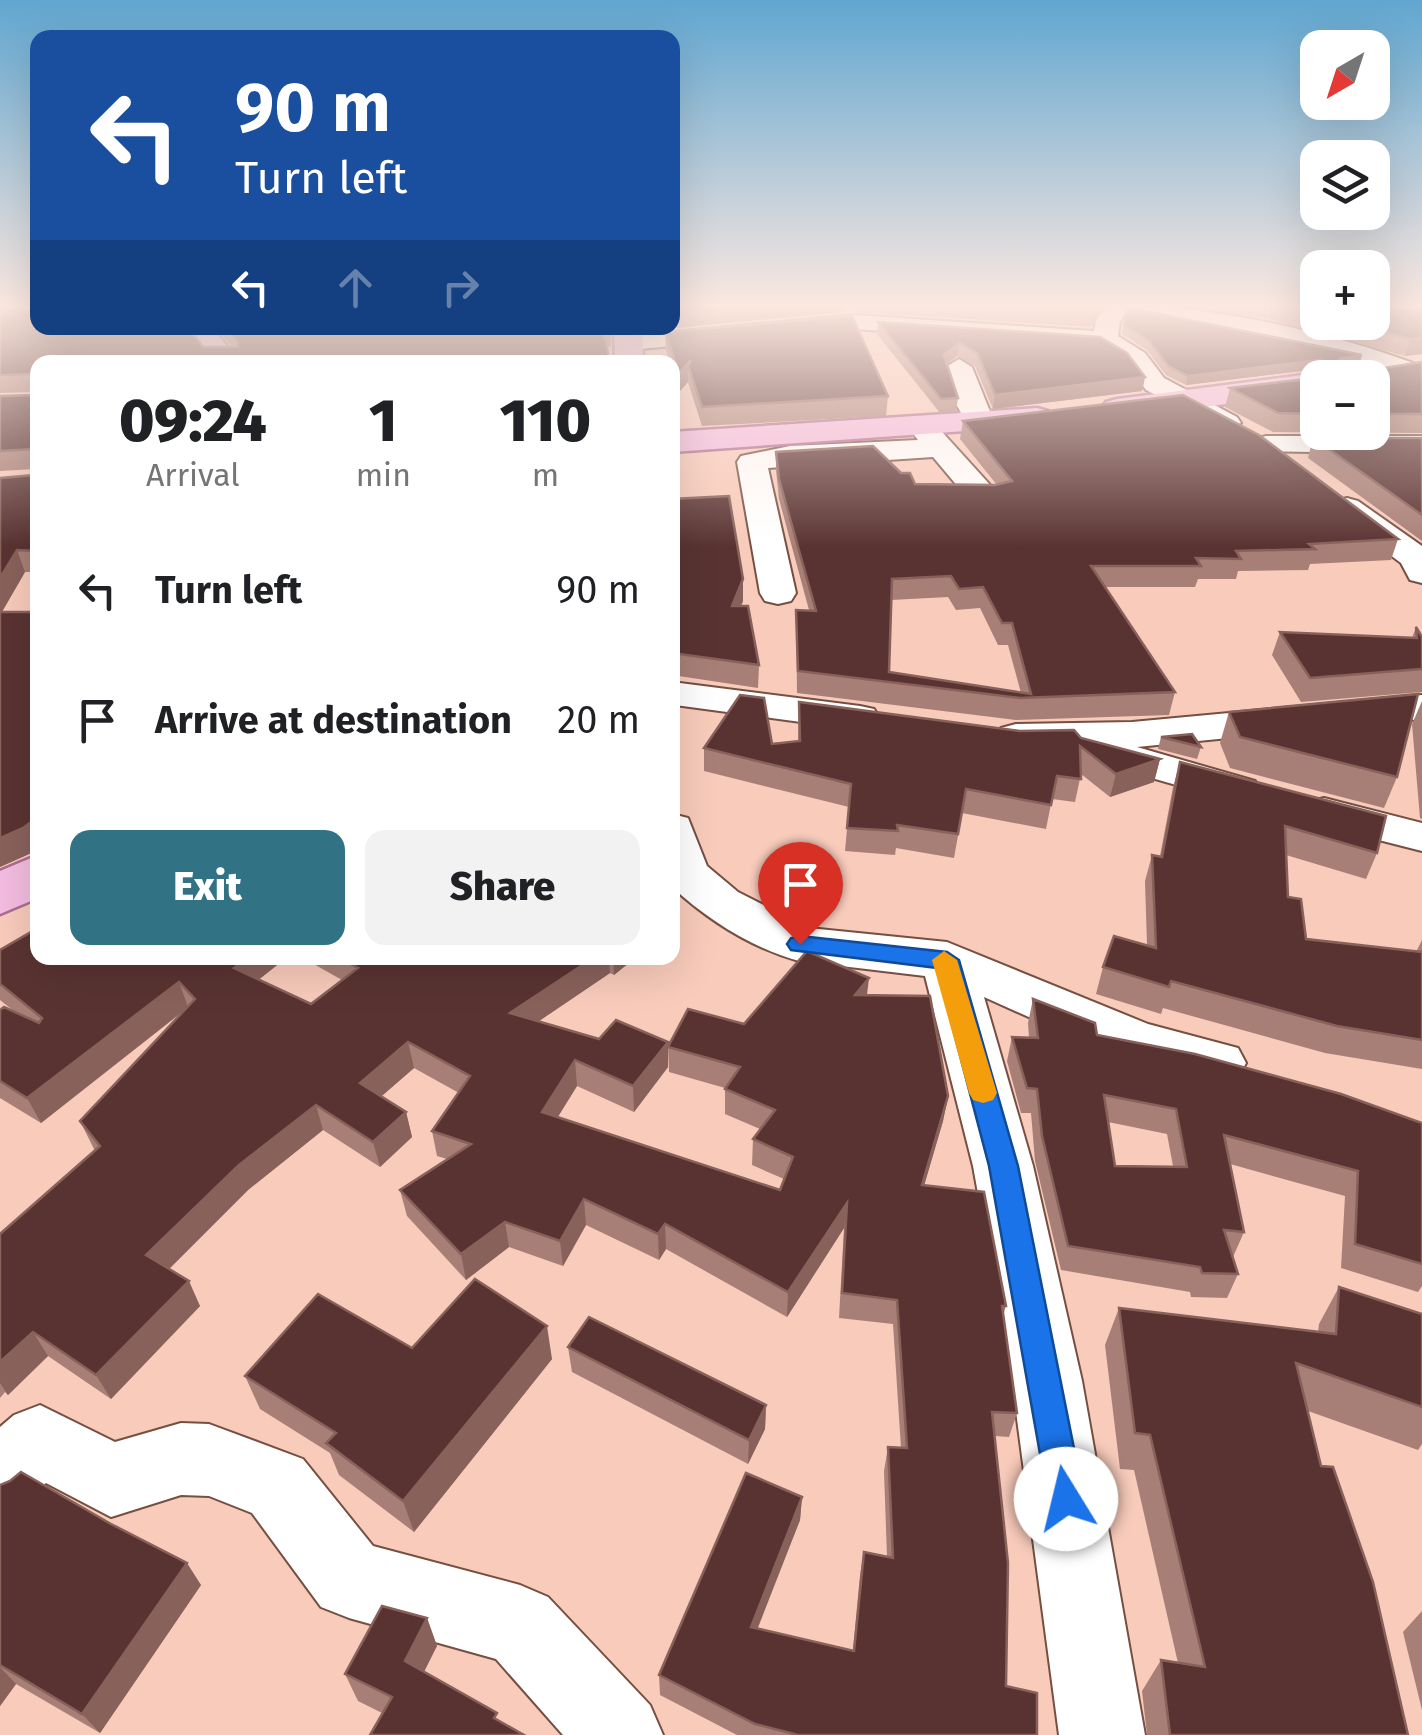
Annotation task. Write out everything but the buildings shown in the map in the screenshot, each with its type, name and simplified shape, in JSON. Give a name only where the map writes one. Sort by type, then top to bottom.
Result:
[{"type":"main road","points":[[680,442],[788,446],[932,438],[981,424],[1297,385]]},
{"type":"main road","points":[[0,895],[30,878]]},
{"type":"street","points":[[963,385],[981,424]]},
{"type":"street","points":[[1158,385],[1266,445],[1296,470]]},
{"type":"street","points":[[932,438],[981,494]]},
{"type":"street","points":[[1266,445],[1422,445]]},
{"type":"street","points":[[778,593],[752,462],[788,446]]},
{"type":"street","points":[[1326,492],[1420,563]]},
{"type":"street","points":[[680,699],[894,723]]},
{"type":"street","points":[[981,733],[1052,736],[1259,726],[1422,707]]},
{"type":"street","points":[[1052,736],[1422,837]]},
{"type":"street","points":[[680,860],[688,876],[721,904],[800,944],[947,960],[1135,1041],[1267,1076]]},
{"type":"street","points":[[947,960],[1003,1166],[1047,1381],[1102,1735]]},
{"type":"street","points":[[0,1475],[40,1440],[111,1480],[181,1458],[209,1460],[277,1485],[349,1579],[520,1624],[620,1735]]},
{"type":"slow traffic","points":[[944,960],[983,1093]]},
{"type":"route","points":[[800,944],[947,960],[1003,1166],[1047,1381],[1066,1499]]}]
